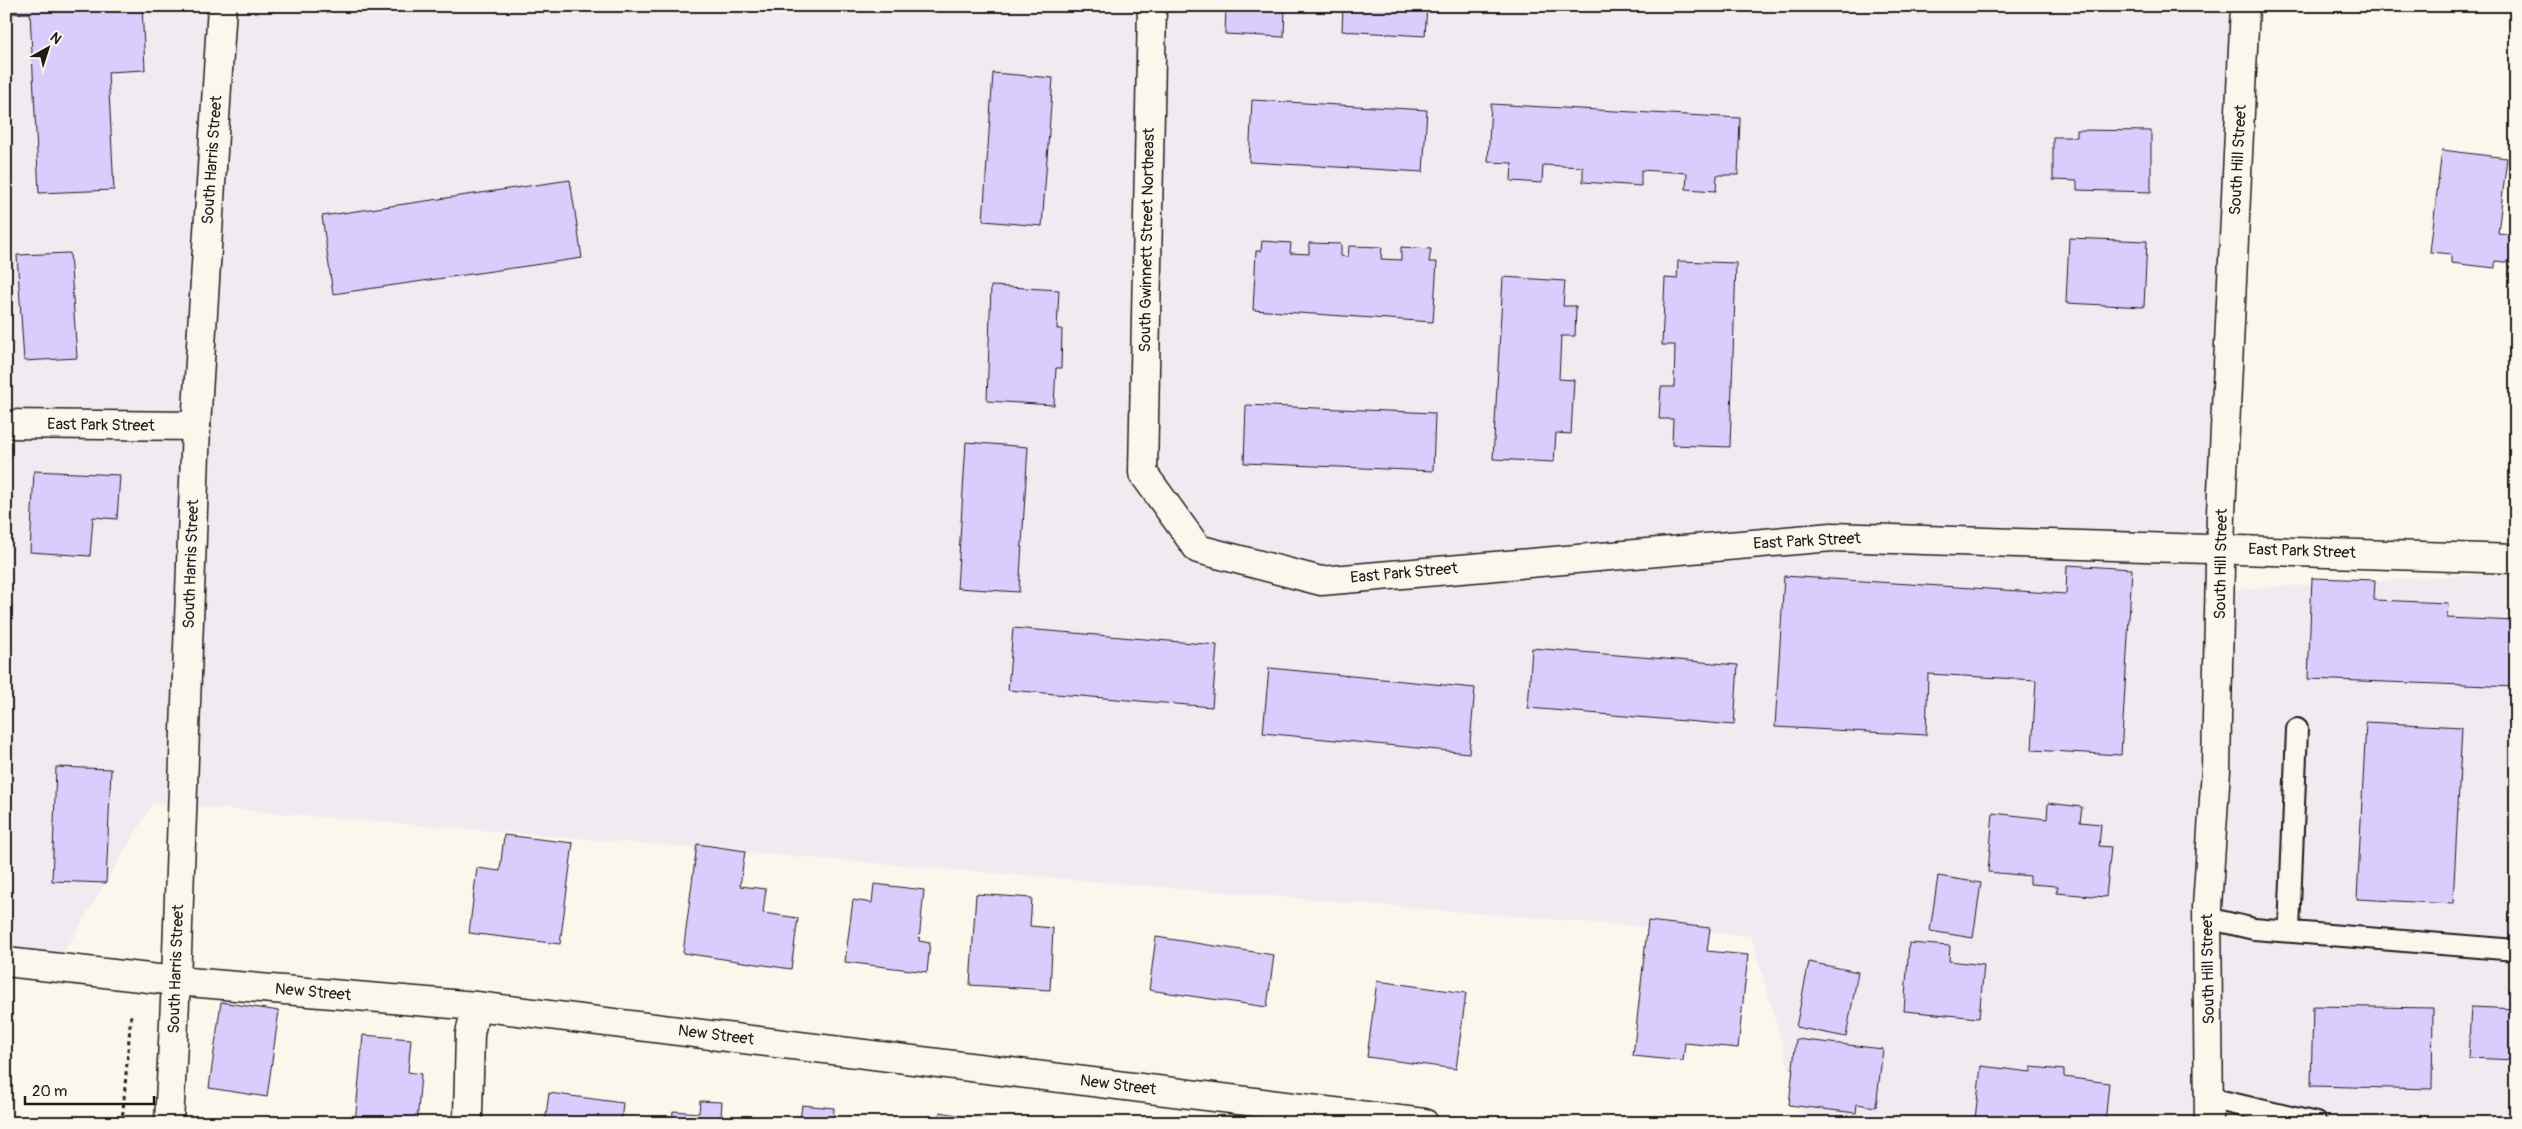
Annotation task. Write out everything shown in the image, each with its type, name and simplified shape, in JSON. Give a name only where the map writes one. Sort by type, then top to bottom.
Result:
[{"type":"street","name":"South Harris Street","points":[[169,1123],[196,426],[222,6]]},
{"type":"street","name":"South Gwinnett Street Northeast","points":[[1143,473],[1152,6]]},
{"type":"street","name":"South Hill Street","points":[[2210,1110],[2207,918],[2216,769],[2220,548],[2245,6]]},
{"type":"street","name":"East Park Street","points":[[6,424],[196,426]]},
{"type":"street","name":"East Park Street","points":[[1143,473],[1198,550],[1321,581],[1832,537],[2516,559]]},
{"type":"street","name":"New Street","points":[[6,962],[176,981],[476,1006],[1294,1115],[1424,1123]]},
{"type":"street","points":[[466,1123],[468,1115],[470,1034],[476,1006]]},
{"type":"lane","points":[[2289,931],[2297,729]]},
{"type":"lane","points":[[2207,918],[2254,928],[2516,950]]},
{"type":"lane","points":[[2210,1110],[2316,1123]]},
{"type":"path","points":[[122,1123],[132,1010]]},
{"type":"shaded area","points":[[6,6],[2245,6],[2218,590],[2516,572],[2516,1123],[1805,1123],[1751,936],[153,803],[51,974],[6,968]]},
{"type":"building","points":[[6,6],[142,6],[145,70],[108,72],[114,190],[39,193],[30,13],[6,14]]},
{"type":"building","points":[[1226,6],[1285,6],[1284,37],[1225,34]]},
{"type":"building","points":[[1343,6],[1427,6],[1425,36],[1342,31]]},
{"type":"building","points":[[993,73],[1053,78],[1042,226],[983,221]]},
{"type":"building","points":[[1252,100],[1427,110],[1423,172],[1249,162]]},
{"type":"building","points":[[1491,104],[1740,118],[1738,175],[1717,175],[1716,191],[1686,189],[1687,173],[1641,170],[1641,186],[1583,182],[1583,167],[1543,165],[1542,183],[1511,181],[1512,163],[1488,162]]},
{"type":"building","points":[[2077,130],[2151,131],[2151,192],[2077,190],[2077,181],[2053,180],[2053,137],[2077,137]]},
{"type":"building","points":[[2442,150],[2507,158],[2498,233],[2516,235],[2516,263],[2495,261],[2495,268],[2451,263],[2451,254],[2430,252]]},
{"type":"building","points":[[570,180],[582,258],[333,294],[322,216]]},
{"type":"building","points":[[2069,238],[2147,241],[2144,307],[2066,303]]},
{"type":"building","points":[[1262,241],[1291,243],[1290,253],[1309,254],[1309,243],[1341,244],[1341,256],[1348,257],[1349,246],[1382,247],[1381,259],[1401,260],[1401,247],[1431,249],[1429,262],[1437,262],[1433,322],[1253,310],[1256,251],[1261,251]]},
{"type":"building","points":[[70,253],[77,358],[24,361],[17,255]]},
{"type":"building","points":[[1678,261],[1736,263],[1730,447],[1672,445],[1673,419],[1659,419],[1661,387],[1674,387],[1675,345],[1662,345],[1665,278],[1677,279]]},
{"type":"building","points":[[1503,277],[1565,281],[1563,306],[1576,306],[1575,336],[1561,336],[1559,379],[1574,380],[1571,434],[1556,433],[1554,462],[1493,459]]},
{"type":"building","points":[[991,286],[1059,290],[1057,329],[1062,329],[1061,368],[1056,368],[1054,405],[987,401]]},
{"type":"building","points":[[1246,405],[1435,413],[1433,471],[1244,463]]},
{"type":"building","points":[[966,442],[1028,447],[1019,592],[957,588]]},
{"type":"building","points":[[34,471],[120,475],[117,519],[93,517],[90,556],[30,552]]},
{"type":"building","points":[[2067,565],[2132,569],[2121,755],[2032,750],[2036,680],[1928,674],[1926,735],[1775,727],[1784,576],[2066,594]]},
{"type":"building","points":[[2312,578],[2375,580],[2374,600],[2448,603],[2447,618],[2516,621],[2516,687],[2308,679]]},
{"type":"building","points":[[1013,628],[1217,645],[1212,707],[1008,690]]},
{"type":"building","points":[[1532,648],[1738,665],[1734,725],[1528,708]]},
{"type":"building","points":[[1269,668],[1475,688],[1469,753],[1263,733]]},
{"type":"building","points":[[2366,722],[2462,727],[2453,904],[2357,899]]},
{"type":"building","points":[[56,767],[111,769],[106,883],[52,881]]},
{"type":"building","points":[[2048,803],[2082,807],[2080,822],[2101,824],[2099,846],[2111,847],[2106,897],[2056,893],[2058,886],[2030,884],[2030,876],[1988,872],[1993,813],[2047,819]]},
{"type":"building","points":[[504,835],[573,843],[560,944],[469,933],[477,868],[500,871]]},
{"type":"building","points":[[697,844],[745,851],[740,886],[766,889],[763,913],[798,918],[791,969],[683,953]]},
{"type":"building","points":[[1938,876],[1981,883],[1973,938],[1930,931]]},
{"type":"building","points":[[874,884],[924,890],[919,941],[930,943],[927,972],[845,962],[853,900],[872,903]]},
{"type":"building","points":[[976,894],[1032,898],[1030,926],[1053,928],[1050,990],[970,985]]},
{"type":"building","points":[[1648,921],[1710,928],[1707,951],[1748,955],[1738,1048],[1685,1043],[1683,1061],[1633,1056]]},
{"type":"building","points":[[1156,937],[1274,955],[1267,1007],[1149,990]]},
{"type":"building","points":[[1909,943],[1950,946],[1949,961],[1984,965],[1979,1018],[1904,1011]]},
{"type":"building","points":[[1809,962],[1858,972],[1846,1037],[1796,1027]]},
{"type":"building","points":[[1377,981],[1466,993],[1456,1069],[1367,1057]]},
{"type":"building","points":[[221,1002],[279,1011],[267,1097],[209,1088]]},
{"type":"building","points":[[2313,1006],[2433,1008],[2432,1089],[2311,1086]]},
{"type":"building","points":[[2471,1007],[2516,1009],[2516,1060],[2468,1058]]},
{"type":"building","points":[[363,1035],[411,1039],[408,1072],[421,1074],[417,1123],[355,1123]]},
{"type":"building","points":[[1796,1039],[1883,1049],[1876,1107],[1857,1104],[1856,1113],[1789,1105]]},
{"type":"building","points":[[1981,1066],[2031,1072],[2031,1067],[2064,1070],[2064,1077],[2109,1083],[2105,1123],[2014,1123],[1975,1119]]},
{"type":"building","points":[[549,1093],[623,1103],[621,1123],[545,1123]]},
{"type":"building","points":[[700,1101],[722,1102],[721,1115],[742,1117],[741,1123],[672,1123],[673,1111],[699,1113]]},
{"type":"building","points":[[802,1105],[834,1108],[833,1123],[777,1123],[778,1119],[800,1120]]},
{"type":"building","points":[[940,1112],[1002,1123],[938,1123]]}]
